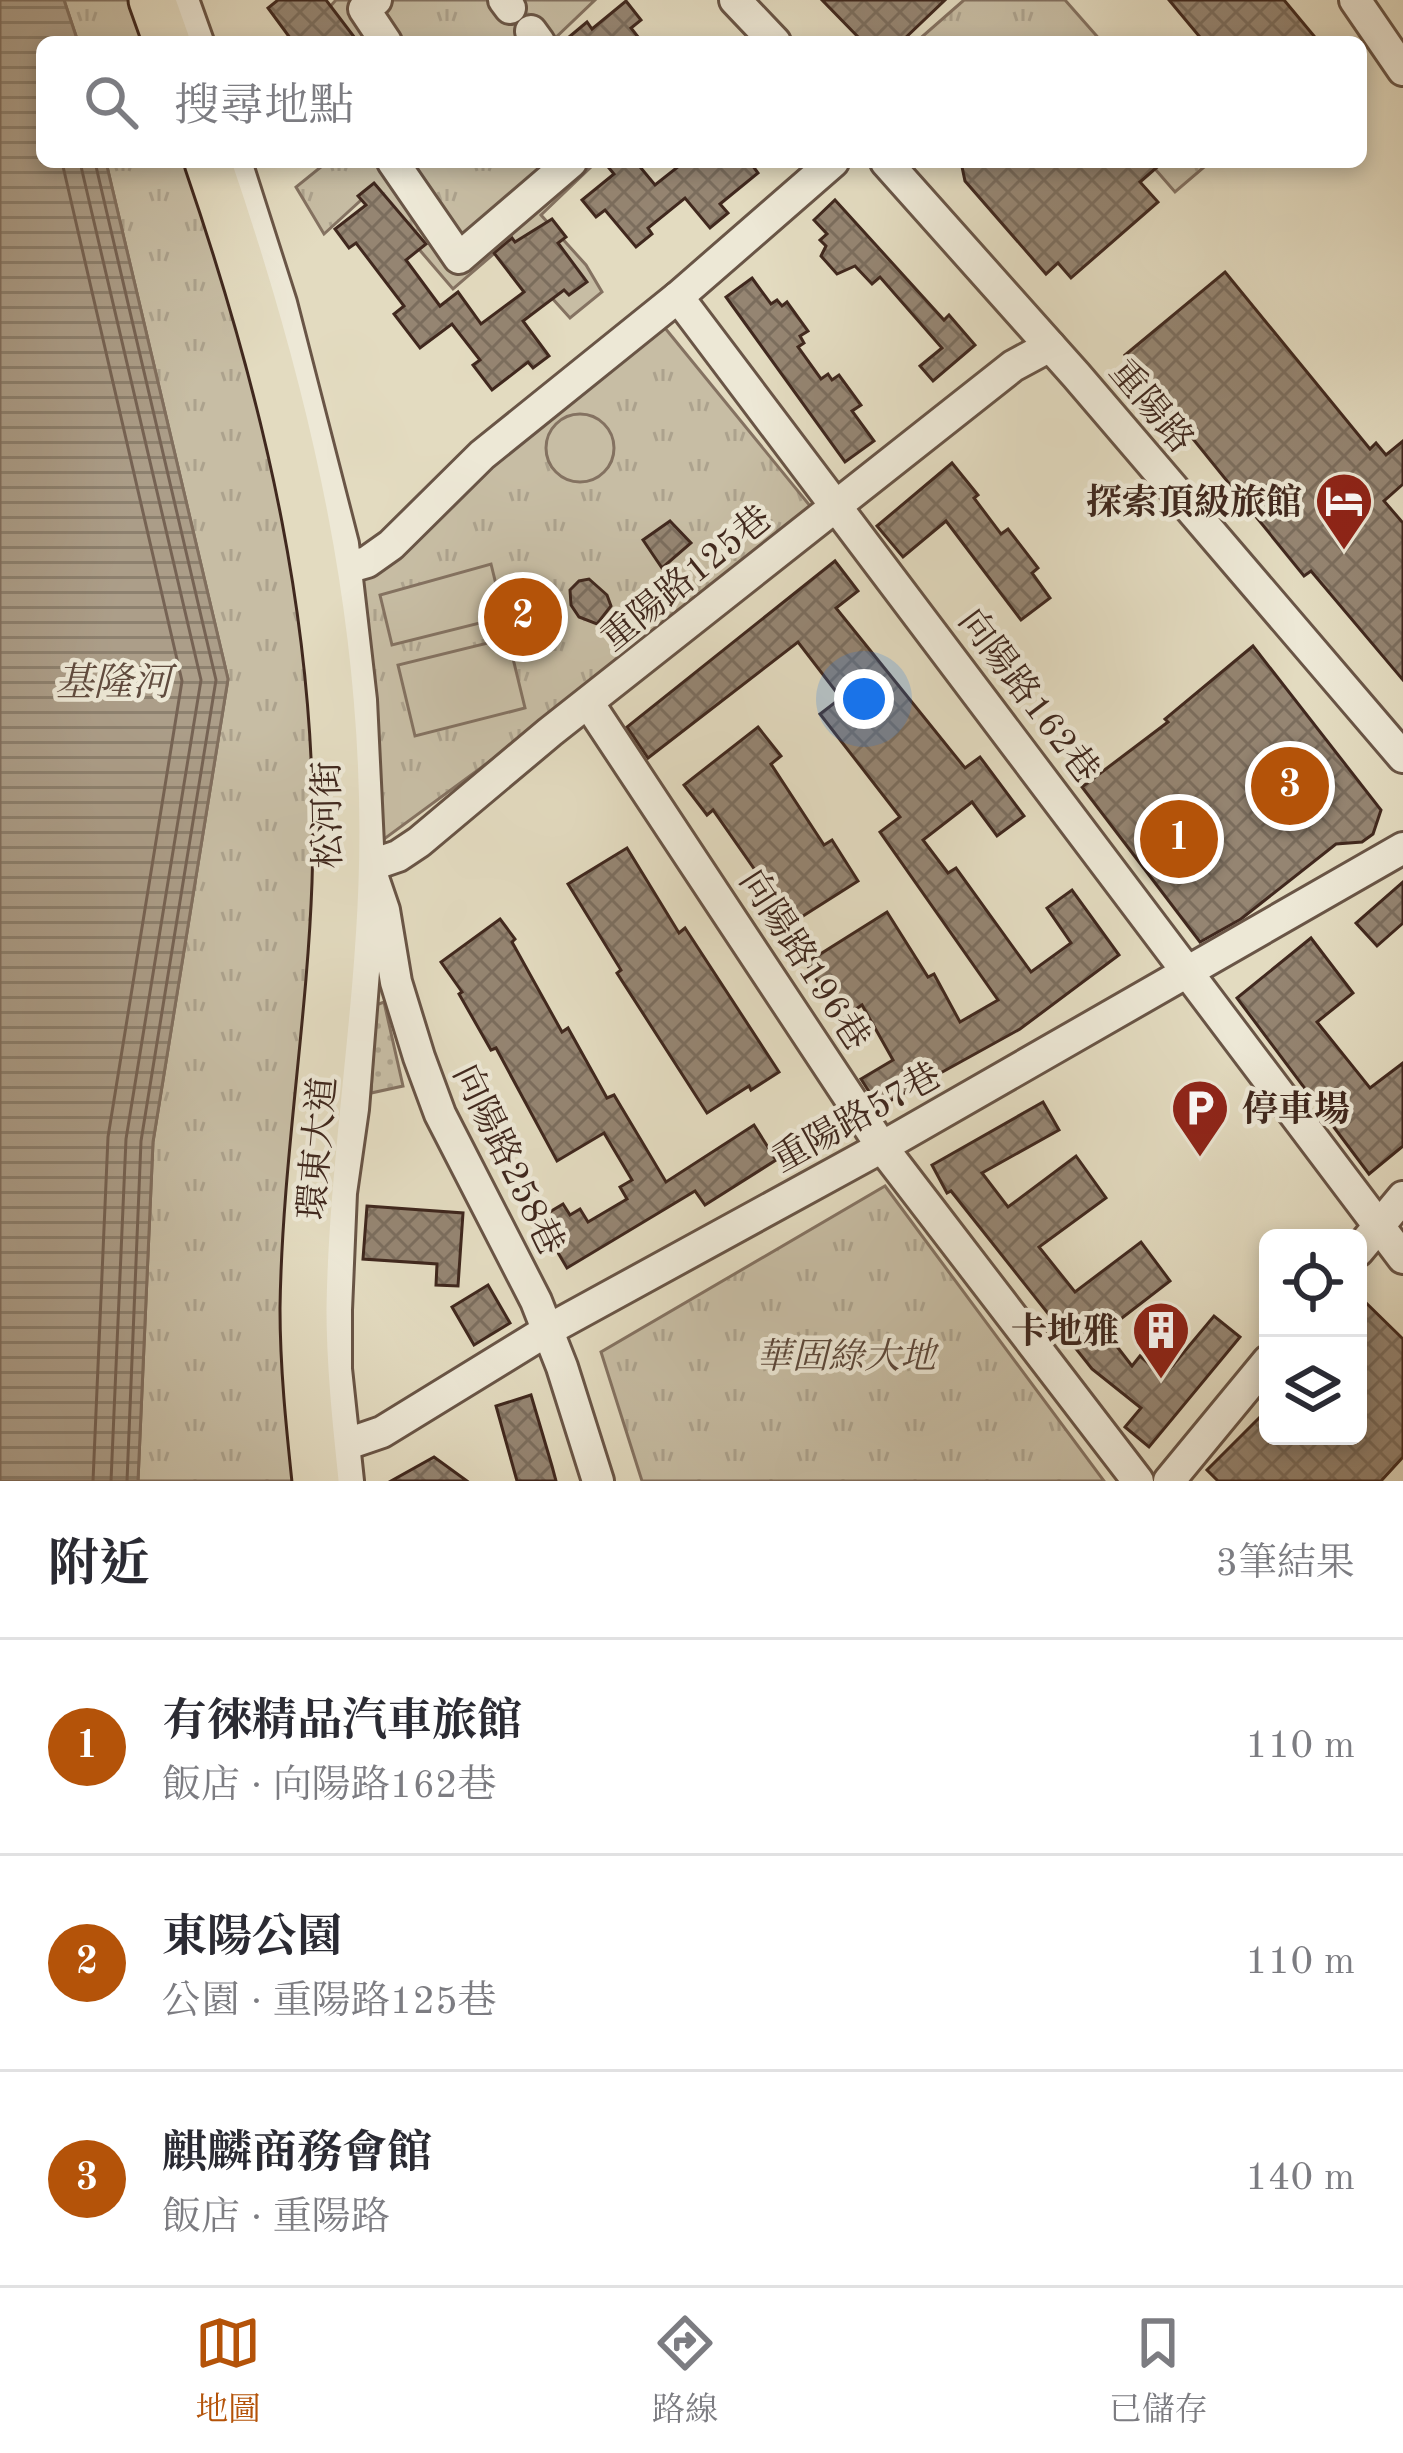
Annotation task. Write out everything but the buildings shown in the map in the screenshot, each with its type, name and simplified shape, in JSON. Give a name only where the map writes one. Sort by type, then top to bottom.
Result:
[{"type":"highway","points":[[153,0],[165,36]]},
{"type":"highway","name":"環東大道","points":[[210,168],[266,338],[295,448],[317,560],[335,751],[335,914],[304,1308],[325,1469]]},
{"type":"street","points":[[183,0],[196,36]]},
{"type":"street","points":[[376,0],[364,9],[382,36]]},
{"type":"street","points":[[736,0],[769,36]]},
{"type":"street","points":[[1355,0],[1403,70]]},
{"type":"street","name":"松河街","points":[[238,168],[281,303],[346,568],[361,700],[369,866],[357,1066],[337,1256],[336,1369],[325,1469],[348,1481]]},
{"type":"street","points":[[397,168],[459,258],[564,168]]},
{"type":"street","points":[[346,568],[367,562],[391,545],[482,455],[678,297],[826,168]]},
{"type":"street","name":"重陽路","points":[[891,168],[1403,757]]},
{"type":"street","name":"向陽路162巷","points":[[678,297],[1403,1258]]},
{"type":"street","name":"重陽路125巷","points":[[369,866],[419,842],[1013,366],[1050,346]]},
{"type":"street","name":"向陽路196巷","points":[[589,704],[882,1148],[1138,1481]]},
{"type":"street","name":"重陽路57巷","points":[[325,1469],[548,1330],[882,1148],[1403,848]]},
{"type":"street","name":"向陽路258巷","points":[[369,866],[384,910],[397,982],[440,1114],[548,1330],[598,1481]]},
{"type":"street","points":[[1367,1240],[1403,1197]]},
{"type":"street","points":[[1169,1481],[1259,1371]]},
{"type":"green space","points":[[64,0],[148,0],[160,36],[76,36]]},
{"type":"green space","points":[[336,0],[595,0],[557,36],[344,36],[325,12]]},
{"type":"green space","points":[[964,0],[1065,0],[1097,36],[923,36]]},
{"type":"green space","points":[[107,168],[204,168],[287,440],[324,786],[299,1481],[138,1481],[153,1142],[228,679]]},
{"type":"green space","points":[[320,168],[590,168],[541,215],[586,265],[602,292],[570,318],[504,245],[453,289],[370,192],[324,234],[296,187]]},
{"type":"green space","points":[[1154,168],[1203,168],[1175,192]]},
{"type":"green space","points":[[656,317],[815,512],[376,845],[362,575]]},
{"type":"green space","points":[[580,414],[604,424],[614,448],[604,472],[580,482],[556,472],[546,448],[556,424]]},
{"type":"green space","points":[[491,564],[504,617],[392,645],[380,595]]},
{"type":"green space","points":[[508,638],[525,708],[415,736],[398,665]]},
{"type":"green space","points":[[384,1002],[403,1086],[371,1093],[376,1005]]},
{"type":"green space","name":"華固綠大地","points":[[885,1186],[1104,1481],[642,1481],[601,1352]]},
{"type":"water","name":"基隆河","points":[[0,0],[64,0],[76,36],[36,36],[36,168],[107,168],[228,679],[153,1142],[138,1481],[0,1481]]},
{"type":"place","name":"探索頂級旅館","points":[[1344,552]]},
{"type":"place","name":"東陽公園","points":[[523,617]]},
{"type":"place","name":"麒麟商務會館","points":[[1290,786]]},
{"type":"place","name":"有徠精品汽車旅館","points":[[1179,839]]},
{"type":"place","name":"停車場","points":[[1200,1159]]},
{"type":"place","name":"卡地雅","points":[[1161,1381]]}]
